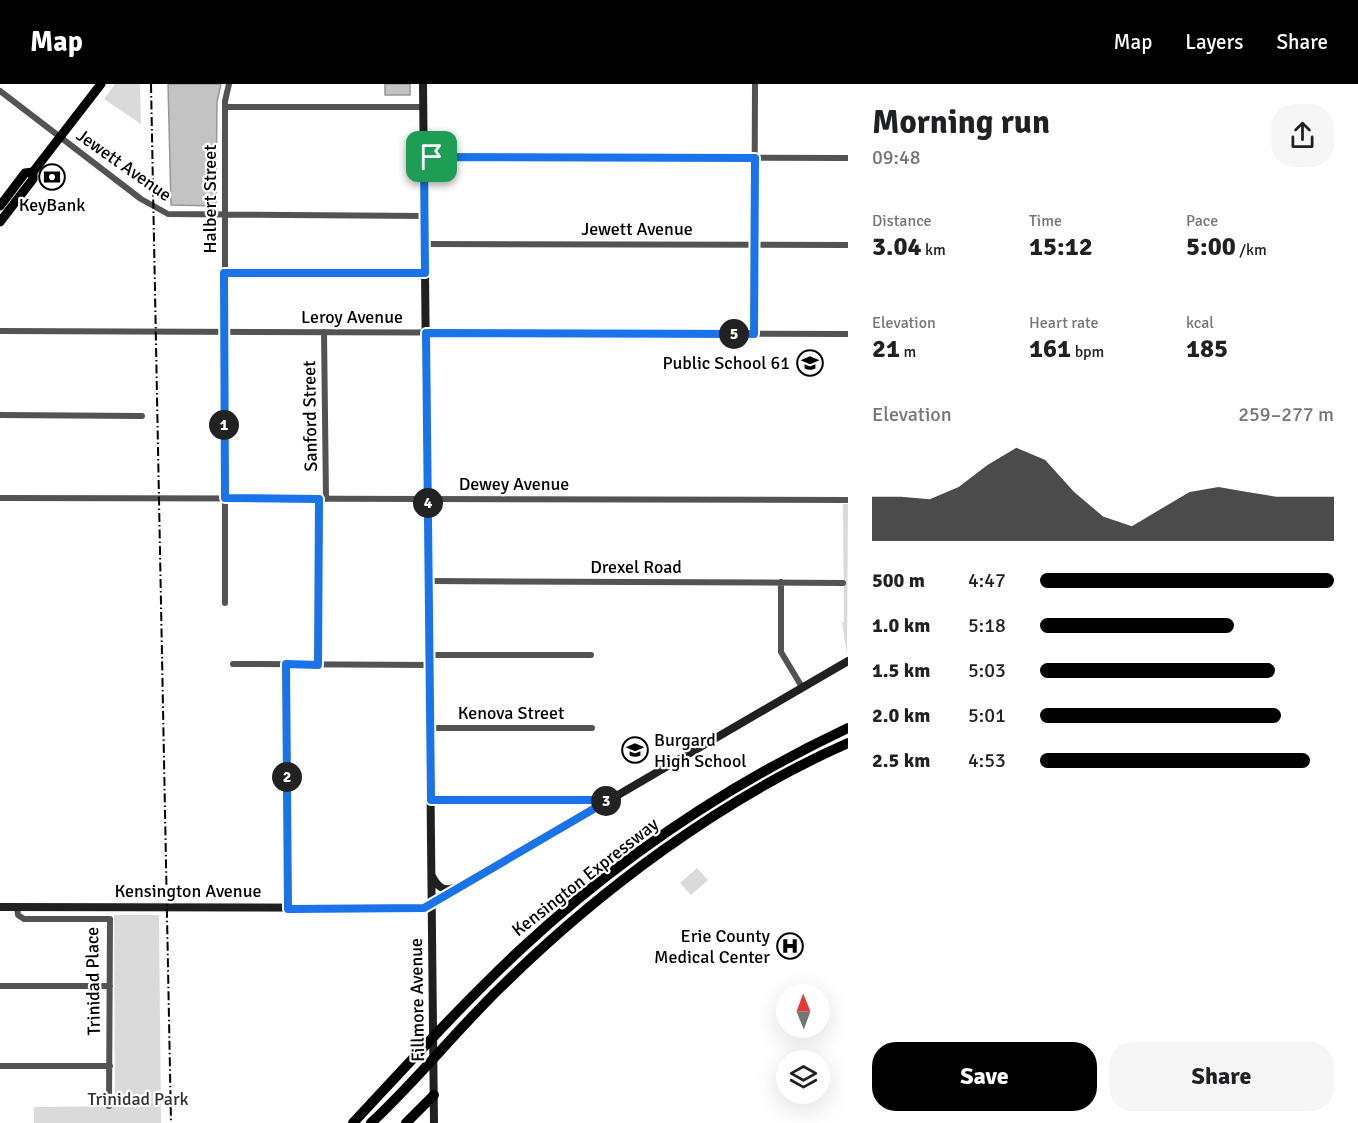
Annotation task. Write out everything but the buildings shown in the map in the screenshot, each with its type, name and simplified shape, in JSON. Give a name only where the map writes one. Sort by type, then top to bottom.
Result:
[{"type":"highway","name":"Kensington Expressway","points":[[353,1123],[490,978],[566,909],[660,837],[728,792],[786,758],[848,728]]},
{"type":"highway","name":"Kensington Expressway","points":[[373,1121],[500,988],[557,934],[618,885],[690,833],[745,798],[796,767],[848,743]]},
{"type":"highway","points":[[406,1123],[434,1090]]},
{"type":"main road","points":[[0,222],[33,179],[33,172],[101,84]]},
{"type":"main road","points":[[0,206],[25,173],[33,172]]},
{"type":"street","name":"Halbert Street","points":[[225,603],[225,107],[229,84]]},
{"type":"street","name":"Fillmore Avenue","points":[[423,84],[434,1123]]},
{"type":"street","points":[[754,334],[755,84]]},
{"type":"street","name":"Jewett Avenue","points":[[0,91],[141,199],[168,214],[425,216]]},
{"type":"street","points":[[225,107],[423,107]]},
{"type":"street","points":[[424,157],[848,158]]},
{"type":"street","name":"Jewett Avenue","points":[[425,244],[848,245]]},
{"type":"street","points":[[224,273],[425,273]]},
{"type":"street","name":"Leroy Avenue","points":[[0,331],[848,334]]},
{"type":"street","name":"Sanford Street","points":[[318,665],[324,332]]},
{"type":"street","points":[[0,415],[142,416]]},
{"type":"street","name":"Dewey Avenue","points":[[0,498],[848,500]]},
{"type":"street","name":"Drexel Road","points":[[429,581],[843,583]]},
{"type":"street","points":[[781,582],[782,652],[802,687]]},
{"type":"street","points":[[430,655],[591,654]]},
{"type":"street","name":"Kensington Avenue","points":[[0,907],[424,908],[848,661]]},
{"type":"street","points":[[233,664],[430,665]]},
{"type":"street","points":[[286,664],[288,909]]},
{"type":"street","name":"Kenova Street","points":[[430,728],[592,728]]},
{"type":"street","points":[[431,800],[609,800]]},
{"type":"street","points":[[432,875],[436,884],[442,888],[449,890],[462,886]]},
{"type":"street","name":"Trinidad Place","points":[[17,907],[18,915],[24,919],[110,919],[110,1106]]},
{"type":"street","points":[[0,986],[110,986]]},
{"type":"street","points":[[0,1066],[110,1066]]},
{"type":"green space","points":[[115,84],[140,84],[141,124],[104,99]]},
{"type":"green space","points":[[843,504],[848,504],[847,654],[842,622],[844,622]]},
{"type":"green space","points":[[697,868],[708,880],[691,895],[680,883]]},
{"type":"green space","name":"Trinidad Park","points":[[114,915],[159,915],[161,1123],[34,1123],[34,1107],[115,1106]]},
{"type":"railway","points":[[151,84],[171,1123]]},
{"type":"place","name":"KeyBank","points":[[52,177]]},
{"type":"place","name":"Public School 61","points":[[810,363]]},
{"type":"place","name":"Burgard High School","points":[[635,750]]},
{"type":"place","name":"Erie County Medical Center","points":[[790,946]]},
{"type":"route","points":[[424,157],[432,157],[755,158],[754,334],[426,333],[431,800],[609,800],[424,908],[288,909],[286,664],[318,665],[319,499],[225,498],[224,273],[425,273],[424,157]]}]
